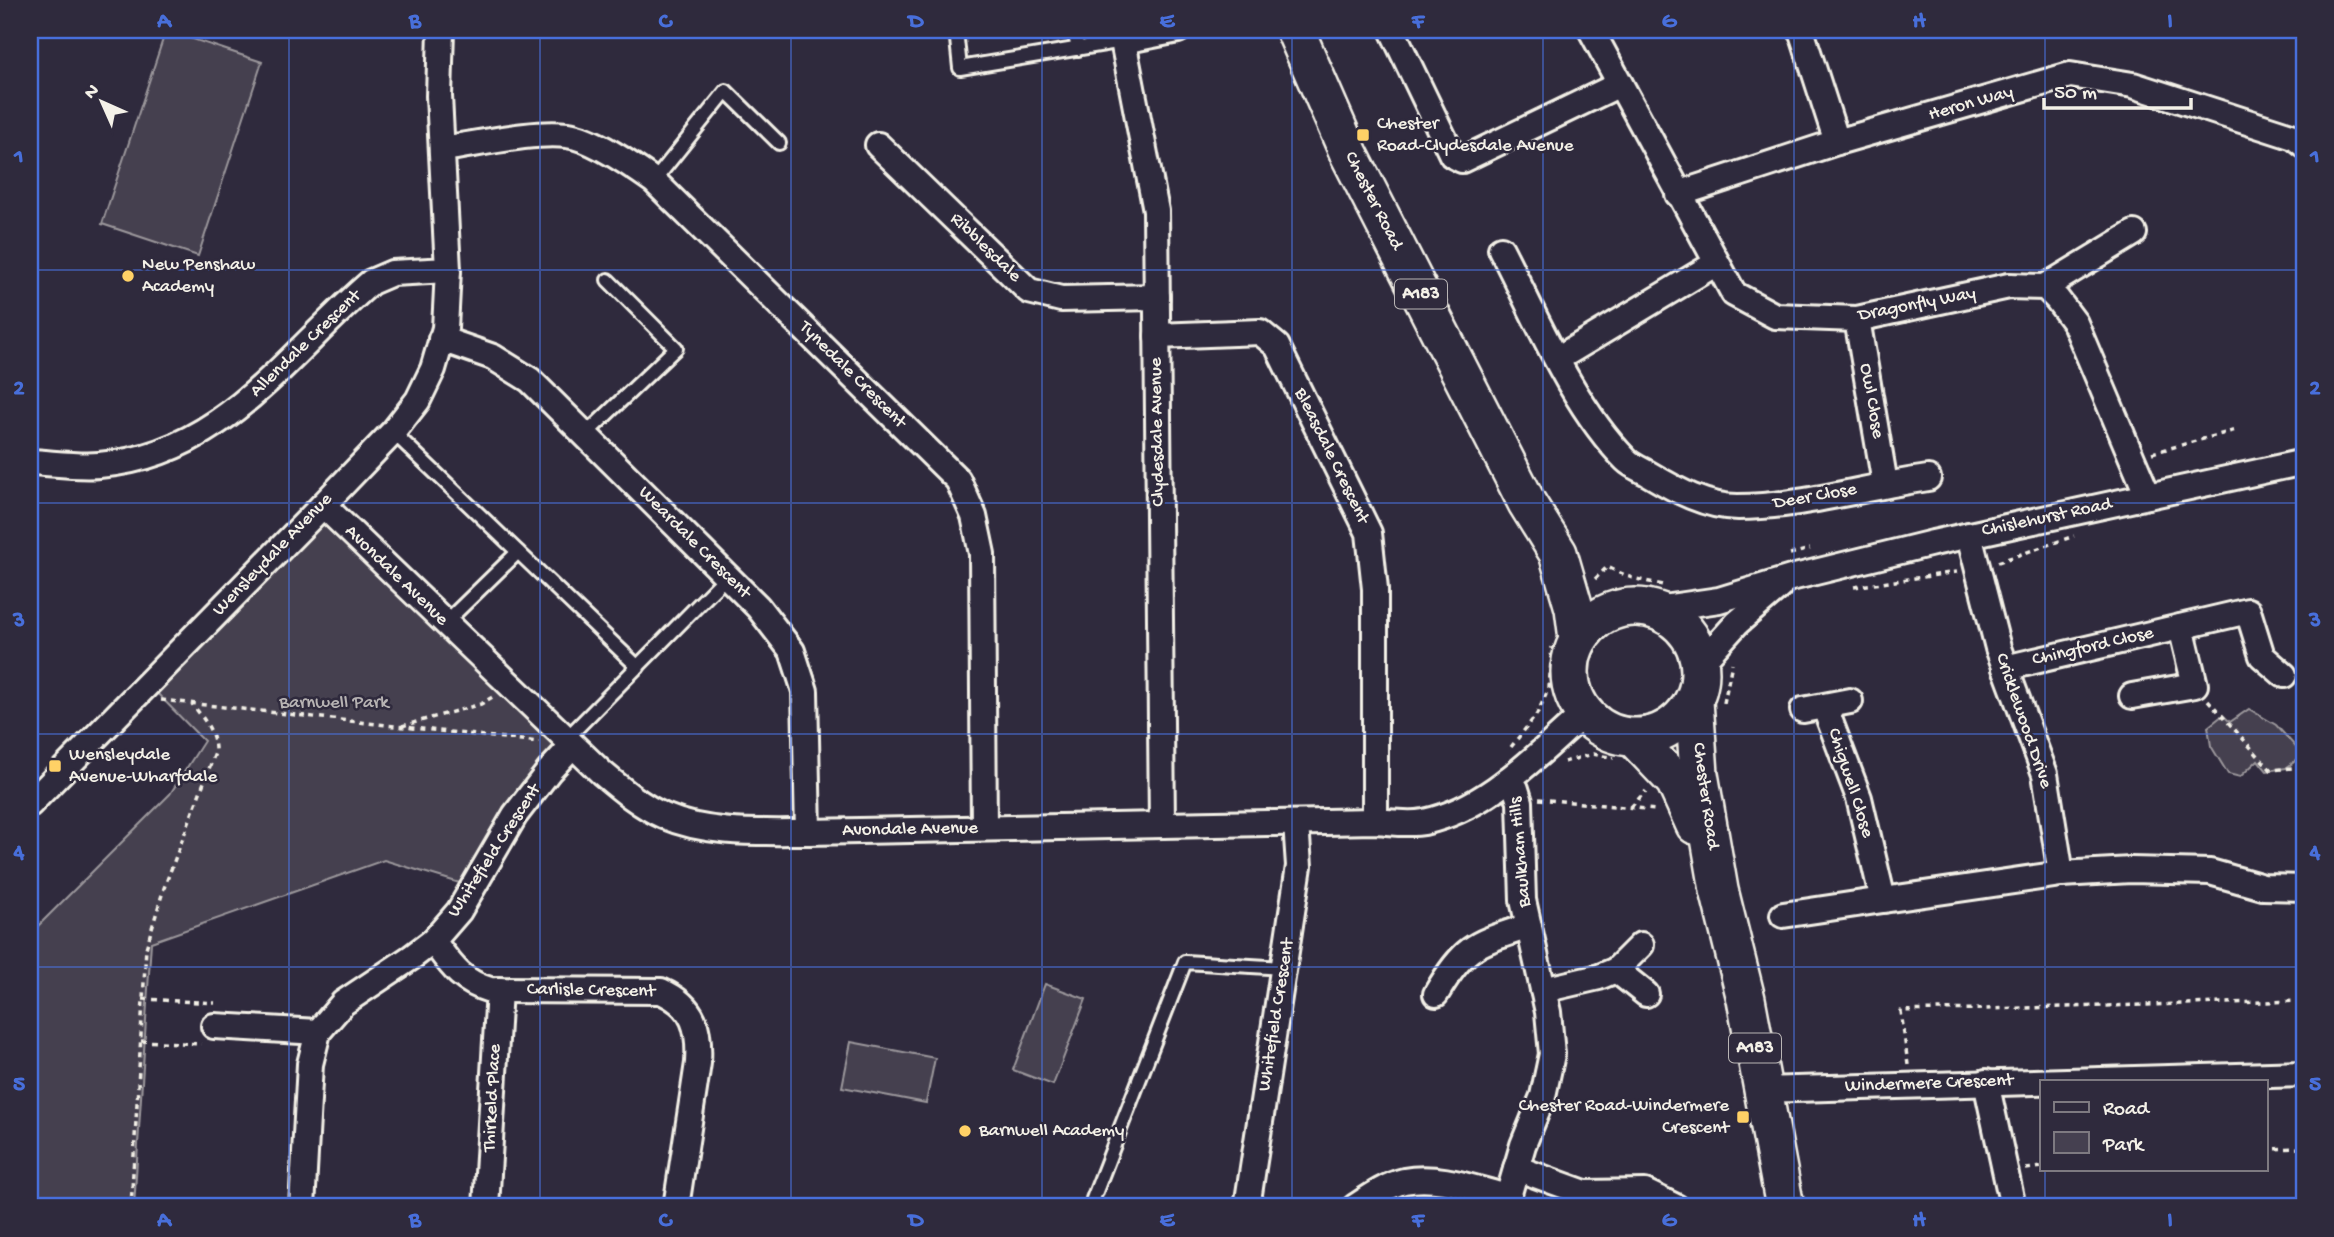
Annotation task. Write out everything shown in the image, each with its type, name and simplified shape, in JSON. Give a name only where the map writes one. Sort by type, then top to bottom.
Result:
[{"type":"main road","name":"Chester Road","points":[[1295,30],[1349,154],[1527,503],[1558,553]]},
{"type":"main road","name":"A183","points":[[1558,553],[1619,608]]},
{"type":"main road","name":"A183","points":[[1558,553],[1574,608],[1565,643]]},
{"type":"main road","points":[[1709,704],[1669,729],[1625,748],[1612,734],[1600,729],[1577,702],[1570,685],[1565,643],[1596,619],[1619,608],[1642,607],[1657,609],[1673,618],[1685,629],[1696,649],[1717,660]]},
{"type":"main road","name":"Chester Road","points":[[1717,660],[1699,687],[1709,704],[1699,774],[1719,890],[1746,999],[1785,1207]]},
{"type":"main road","name":"Chester Road","points":[[1625,748],[1675,781],[1692,817],[1719,890]]},
{"type":"street","points":[[1123,41],[1178,30]]},
{"type":"street","points":[[1392,30],[1445,143],[1452,155],[1462,160],[1620,84]]},
{"type":"street","name":"Dragonfly Way","points":[[1591,30],[1715,264],[1734,294],[1775,316],[1857,319],[2009,286],[2045,287]]},
{"type":"street","points":[[1801,30],[1838,142]]},
{"type":"street","points":[[441,34],[439,96],[448,270]]},
{"type":"street","name":"Clydesdale Avenue","points":[[1123,41],[1156,211],[1162,825]]},
{"type":"street","name":"Heron Way","points":[[1678,194],[1838,142],[2070,75],[2133,85],[2294,137],[2304,145]]},
{"type":"street","name":"Tynedale Crescent","points":[[442,149],[532,136],[569,135],[611,152],[654,181],[958,480],[974,516],[982,554],[984,828]]},
{"type":"street","name":"Ribblesdale","points":[[878,145],[1029,290],[1061,299],[1157,297]]},
{"type":"street","points":[[2134,233],[2045,287],[2074,323],[2148,496]]},
{"type":"street","name":"Deer Close","points":[[1501,249],[1557,359],[1591,416],[1628,462],[1687,496],[1734,507],[1788,505],[1885,484],[1928,478]]},
{"type":"street","points":[[1557,359],[1715,264]]},
{"type":"street","name":"Wensleydale Avenue","points":[[30,804],[393,432],[418,400],[433,369],[444,328],[448,270]]},
{"type":"street","name":"Allendale Crescent","points":[[30,462],[98,466],[146,457],[194,439],[254,395],[371,282],[393,273],[448,270]]},
{"type":"street","name":"Owl Close","points":[[1857,319],[1885,484]]},
{"type":"street","name":"Bleasdale Crescent","points":[[1157,336],[1260,332],[1277,346],[1369,533],[1375,589],[1375,821]]},
{"type":"street","name":"Weardale Crescent","points":[[442,340],[492,357],[530,380],[758,607],[792,651],[805,691],[808,832]]},
{"type":"street","name":"Chislehurst Road","points":[[1657,609],[1719,600],[1791,578],[1969,535],[2304,462]]},
{"type":"street","name":"Avondale Avenue","points":[[323,505],[602,774],[633,798],[664,816],[696,826],[743,832],[808,832],[1422,822],[1462,810],[1498,789],[1585,713]]},
{"type":"street","name":"Cricklewood Drive","points":[[1969,535],[1998,648],[2045,774],[2062,874]]},
{"type":"street","points":[[1717,660],[1737,624],[1791,578]]},
{"type":"street","name":"Chingford Close","points":[[2005,668],[2248,611],[2262,656],[2284,675]]},
{"type":"street","name":"Chingford Close","points":[[2180,627],[2195,685]]},
{"type":"street","points":[[2132,696],[2195,685]]},
{"type":"street","name":"Chigwell Close","points":[[1850,701],[1814,709],[1859,799],[1882,900]]},
{"type":"street","name":"Whitefield Crescent","points":[[302,1207],[310,1064],[318,1032],[344,1003],[433,941],[459,911],[515,815],[569,742]]},
{"type":"street","name":"Baulkham Hills","points":[[1355,1207],[1403,1181],[1424,1180],[1450,1182],[1506,1202],[1543,1096],[1552,1054],[1548,1012],[1523,900],[1533,796],[1516,789],[1508,779]]},
{"type":"street","name":"Whitefield Crescent","points":[[1247,1207],[1299,866],[1296,823]]},
{"type":"street","points":[[1783,915],[2062,874],[2131,870],[2210,872],[2263,887],[2304,888]]},
{"type":"street","name":"Baulkham Hills","points":[[1436,994],[1450,970],[1476,944],[1529,926]]},
{"type":"street","name":"Carlisle Crescent","points":[[433,941],[460,975],[474,985],[499,990],[661,991],[679,999],[692,1016],[699,1040],[698,1063],[676,1207]]},
{"type":"street","points":[[1543,990],[1599,977],[1616,970],[1640,945]]},
{"type":"street","points":[[1616,970],[1646,994]]},
{"type":"street","name":"Thirkeld Place","points":[[486,1207],[499,990]]},
{"type":"street","points":[[213,1024],[318,1032]]},
{"type":"street","name":"Windermere Crescent","points":[[2066,1080],[2304,1074]]},
{"type":"street","name":"Windermere Crescent","points":[[1763,1090],[2040,1081]]},
{"type":"street","points":[[1986,1082],[2014,1207]]},
{"type":"street","points":[[1517,1168],[1585,1193],[1645,1192],[1676,1207]]},
{"type":"lane","points":[[956,30],[960,68],[1123,41]]},
{"type":"lane","points":[[1074,30],[1078,48]]},
{"type":"lane","points":[[654,181],[726,91],[779,143]]},
{"type":"lane","points":[[585,435],[677,348],[608,281]]},
{"type":"lane","points":[[393,432],[638,667]]},
{"type":"lane","points":[[446,623],[518,552]]},
{"type":"lane","points":[[569,742],[727,576]]},
{"type":"lane","points":[[1093,1199],[1185,962],[1284,968]]},
{"type":"path","points":[[30,329],[34,358],[30,400]]},
{"type":"path","points":[[2133,458],[2236,430]]},
{"type":"path","points":[[1841,589],[1977,569],[2076,536]]},
{"type":"path","points":[[1509,750],[1537,714],[1565,643]]},
{"type":"path","points":[[1709,704],[1717,660]]},
{"type":"path","points":[[400,726],[481,704],[509,684]]},
{"type":"path","points":[[2195,685],[2271,770],[2304,767]]},
{"type":"path","points":[[134,697],[569,742]]},
{"type":"path","points":[[182,1207],[131,1205],[146,948],[164,888],[215,753],[216,740],[192,704]]},
{"type":"path","points":[[1562,763],[1625,748]]},
{"type":"path","points":[[1533,796],[1648,808],[1665,814],[1660,803]]},
{"type":"path","points":[[143,999],[213,1024]]},
{"type":"path","points":[[1911,1084],[1901,1011],[2304,1001]]},
{"type":"path","points":[[141,1041],[213,1024]]},
{"type":"path","points":[[2268,1149],[2304,1147]]},
{"type":"green space","points":[[166,30],[262,62],[198,256],[102,224]]},
{"type":"green space","name":"Barnwell Park","points":[[323,505],[572,746],[473,887],[384,860],[151,942],[134,1207],[30,1207],[30,934],[170,794],[204,741],[148,684]]},
{"type":"green space","points":[[2249,709],[2276,725],[2303,755],[2286,768],[2267,771],[2258,760],[2240,777],[2228,774],[2211,746],[2208,727],[2223,715],[2230,722]]},
{"type":"green space","points":[[1045,984],[1086,999],[1053,1085],[1013,1070]]},
{"type":"green space","points":[[851,1042],[935,1058],[926,1103],[842,1087]]},
{"type":"place","name":"Chester Road-Clydesdale Avenue","points":[[1363,135]]},
{"type":"place","name":"New Penshaw Academy","points":[[128,276]]},
{"type":"place","name":"Wensleydale Avenue-Wharfdale","points":[[55,766]]},
{"type":"place","name":"Chester Road-Windermere Crescent","points":[[1743,1117]]},
{"type":"place","name":"Barnwell Academy","points":[[965,1131]]}]
